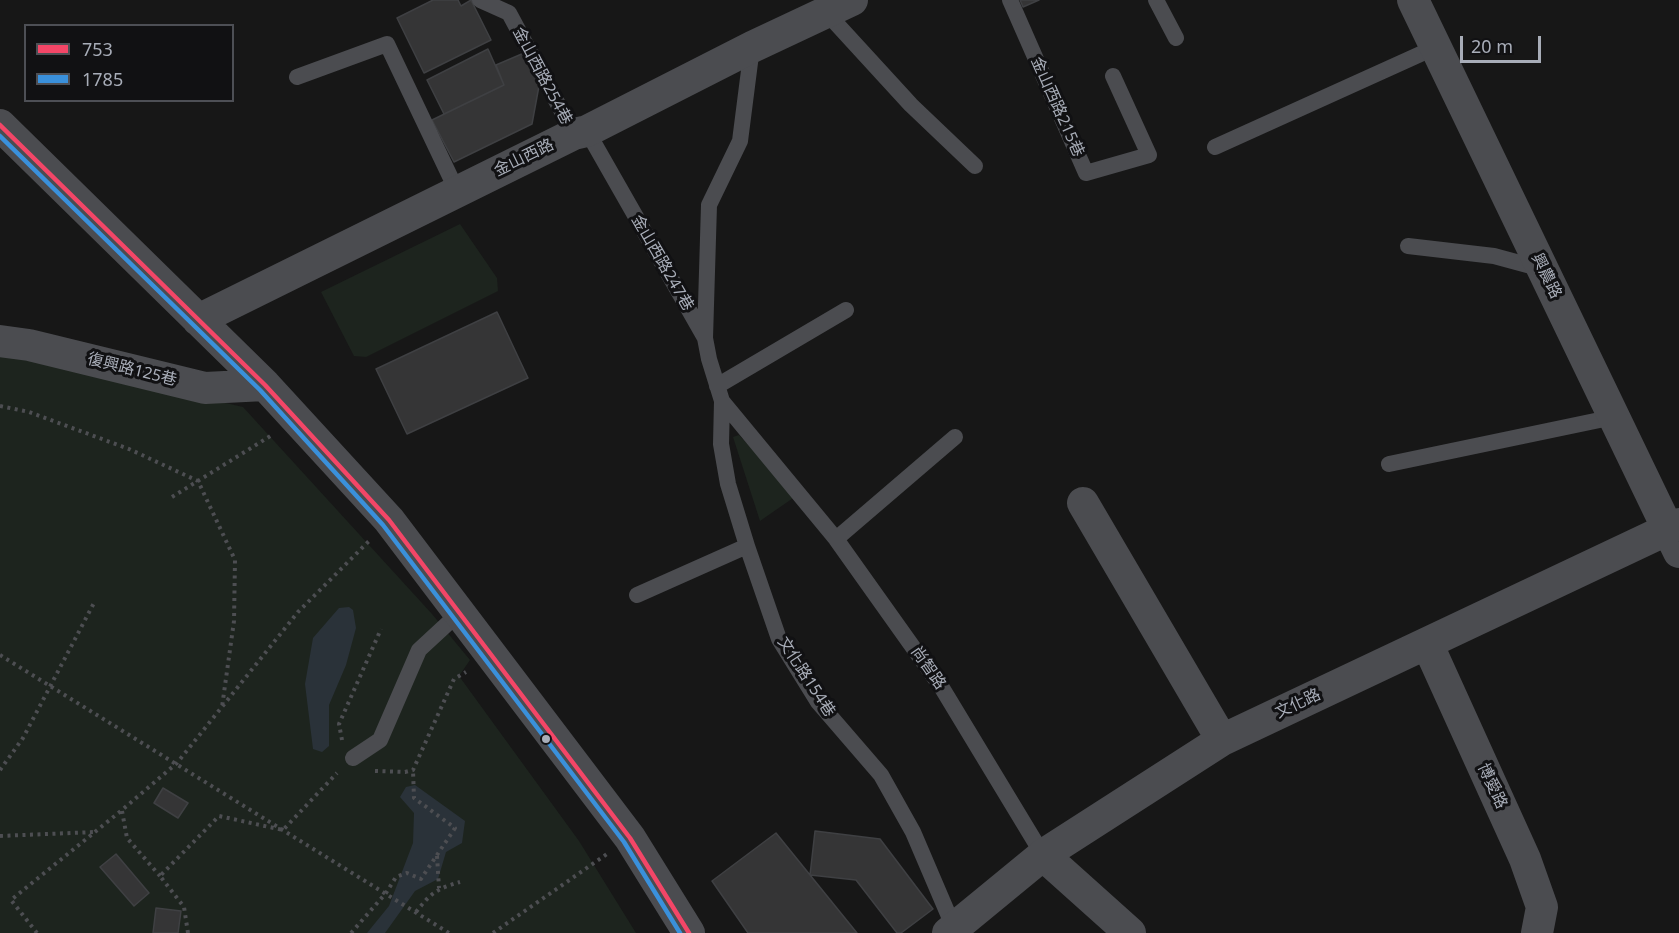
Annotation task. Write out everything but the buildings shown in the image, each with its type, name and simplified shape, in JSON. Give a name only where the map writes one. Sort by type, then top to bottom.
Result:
[{"type":"street","name":"興農路","points":[[1413,0],[1614,417],[1675,536]]},
{"type":"street","name":"金山西路","points":[[198,320],[457,191],[581,133],[752,47],[830,3]]},
{"type":"street","points":[[0,125],[265,385],[388,520],[630,838],[689,933]]},
{"type":"street","name":"復興路125巷","points":[[0,341],[29,345],[205,388],[265,385]]},
{"type":"street","points":[[1083,503],[1222,740]]},
{"type":"street","name":"文化路","points":[[952,931],[1043,855],[1222,740],[1427,643],[1675,536]]},
{"type":"street","name":"博愛路","points":[[1427,643],[1525,859],[1542,907],[1537,933]]},
{"type":"street","name":"尚智路","points":[[1043,855],[1130,933]]},
{"type":"lane","name":"金山西路254巷","points":[[480,0],[509,13],[581,133]]},
{"type":"lane","name":"金山西路215巷","points":[[1010,0],[1086,173],[1149,155],[1113,76]]},
{"type":"lane","points":[[1156,0],[1176,38]]},
{"type":"lane","points":[[830,3],[911,105],[975,165]]},
{"type":"lane","points":[[297,77],[387,44],[457,191]]},
{"type":"lane","points":[[705,338],[709,205],[740,141],[752,47]]},
{"type":"lane","points":[[1215,147],[1436,47]]},
{"type":"lane","name":"金山西路247巷","points":[[581,133],[705,338],[720,394]]},
{"type":"lane","points":[[1408,246],[1494,256],[1542,269]]},
{"type":"lane","points":[[720,394],[846,310]]},
{"type":"lane","name":"尚智路","points":[[720,394],[836,538],[942,688],[1043,855]]},
{"type":"lane","name":"文化路154巷","points":[[720,394],[722,444],[728,484],[779,639],[818,702],[881,775],[912,832],[952,931]]},
{"type":"lane","points":[[1389,464],[1614,417]]},
{"type":"lane","points":[[836,538],[955,436]]},
{"type":"lane","points":[[637,595],[747,546]]},
{"type":"lane","points":[[352,758],[380,740],[419,650],[459,613]]},
{"type":"path","points":[[0,406],[29,412],[129,449],[198,481],[235,560],[234,621],[221,707]]},
{"type":"path","points":[[172,496],[275,433]]},
{"type":"path","points":[[36,933],[11,900],[177,763],[298,612],[388,520]]},
{"type":"path","points":[[0,770],[23,738],[95,601]]},
{"type":"path","points":[[0,655],[449,933]]},
{"type":"path","points":[[283,830],[352,758]]},
{"type":"path","points":[[351,933],[386,893],[396,877],[407,873],[421,879],[455,828],[414,798],[413,770]]},
{"type":"path","points":[[122,810],[127,838],[184,907],[188,933]]},
{"type":"path","points":[[160,876],[219,816],[283,830]]},
{"type":"path","points":[[0,836],[96,832]]},
{"type":"path","points":[[493,933],[630,838]]},
{"type":"path","points":[[437,856],[439,888]]},
{"type":"path","points":[[416,912],[439,888],[460,882]]},
{"type":"shaded area","points":[[460,224],[497,278],[498,291],[366,357],[354,356],[321,292]]},
{"type":"shaded area","points":[[0,352],[243,407],[432,614],[470,660],[459,676],[579,841],[636,933],[0,933]]},
{"type":"shaded area","points":[[739,435],[796,496],[760,521],[733,437]]},
{"type":"shaded area","points":[[349,607],[353,610],[356,628],[346,665],[329,705],[329,746],[322,752],[313,749],[305,684],[313,638],[339,608]]},
{"type":"shaded area","points":[[415,785],[465,821],[462,843],[446,852],[438,879],[415,891],[385,933],[367,933],[389,906],[413,843],[414,813],[400,797],[406,787]]},
{"type":"transit line","name":"753","points":[[0,125],[265,385],[389,520],[630,838],[689,933]]},
{"type":"transit line","name":"1785","points":[[0,136],[260,390],[383,525],[624,842],[680,933]]}]
